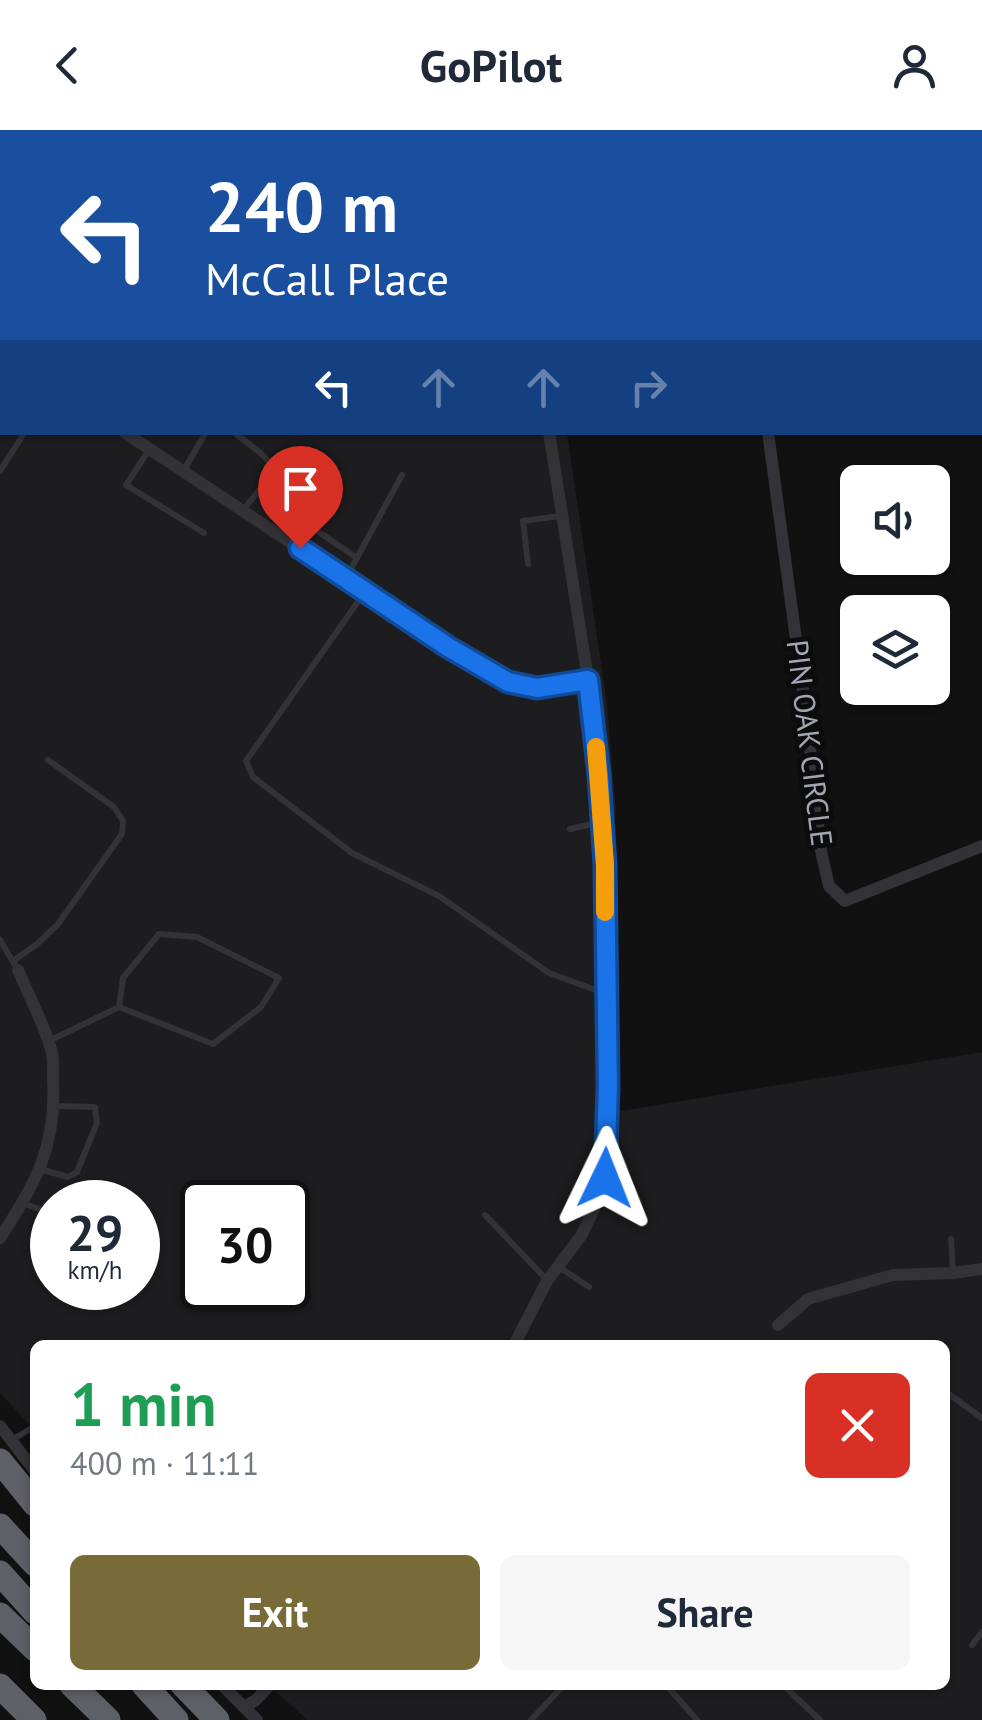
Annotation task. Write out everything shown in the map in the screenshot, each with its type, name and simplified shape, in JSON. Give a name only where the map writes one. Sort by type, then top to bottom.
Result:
[{"type":"highway","points":[[5,1451],[30,1495]]},
{"type":"highway","points":[[0,1485],[30,1518]]},
{"type":"highway","points":[[0,1526],[30,1559]]},
{"type":"highway","points":[[0,1573],[30,1606]]},
{"type":"highway","points":[[0,1615],[30,1644]]},
{"type":"highway","points":[[0,1686],[34,1720]]},
{"type":"highway","points":[[77,1690],[106,1717]]},
{"type":"highway","points":[[92,1690],[106,1717]]},
{"type":"highway","points":[[149,1690],[176,1720]]},
{"type":"highway","points":[[188,1690],[216,1720]]},
{"type":"street","points":[[129,435],[448,647],[508,682],[537,688],[588,680]]},
{"type":"street","points":[[517,1340],[547,1281],[581,1236],[605,1178],[608,1086],[602,822],[588,680],[549,435]]},
{"type":"street","name":"PIN OAK CIRCLE","points":[[768,435],[821,851],[829,886],[845,901],[982,846]]},
{"type":"street","points":[[0,1238],[24,1203],[40,1169],[53,1106],[52,1052],[16,966]]},
{"type":"street","points":[[778,1325],[808,1299],[892,1274],[982,1269]]},
{"type":"street","points":[[0,1426],[5,1451],[30,1468]]},
{"type":"street","points":[[227,1690],[257,1720]]},
{"type":"street","points":[[244,1707],[265,1690]]},
{"type":"lane","points":[[0,471],[23,435]]},
{"type":"lane","points":[[183,471],[204,435]]},
{"type":"lane","points":[[236,435],[269,460],[270,474],[243,510]]},
{"type":"lane","points":[[150,449],[126,485],[204,533]]},
{"type":"lane","points":[[346,579],[402,475]]},
{"type":"lane","points":[[258,491],[357,558]]},
{"type":"lane","points":[[528,564],[523,521],[562,516]]},
{"type":"lane","points":[[365,592],[246,761],[253,777],[352,854],[439,896],[549,973],[605,993]]},
{"type":"lane","points":[[0,940],[16,966],[58,924],[122,834],[123,822],[114,807],[48,760]]},
{"type":"lane","points":[[570,829],[602,822]]},
{"type":"lane","points":[[48,1042],[119,1007],[213,1044],[261,1007],[279,978],[197,936],[159,934],[123,978],[119,1007]]},
{"type":"lane","points":[[40,1169],[68,1177],[76,1172],[97,1122],[95,1107],[53,1106]]},
{"type":"lane","points":[[24,1203],[30,1205]]},
{"type":"lane","points":[[485,1215],[547,1281]]},
{"type":"lane","points":[[951,1239],[953,1272]]},
{"type":"lane","points":[[558,1267],[589,1287]]},
{"type":"lane","points":[[950,1395],[982,1418]]},
{"type":"lane","points":[[5,1451],[30,1430]]},
{"type":"lane","points":[[972,1645],[982,1632]]},
{"type":"lane","points":[[530,1720],[559,1690]]},
{"type":"lane","points":[[670,1690],[697,1720]]},
{"type":"lane","points":[[788,1690],[820,1720]]},
{"type":"shaded area","points":[[0,435],[567,435],[607,704],[616,811],[604,893],[614,1112],[982,1052],[982,1720],[308,1720],[274,1690],[950,1690],[950,1340],[30,1340],[30,1426],[0,1393]]},
{"type":"slow traffic","points":[[596,747],[605,912]]},
{"type":"route","points":[[300,548],[448,647],[508,682],[537,688],[588,680],[605,865],[605,1178]]}]
